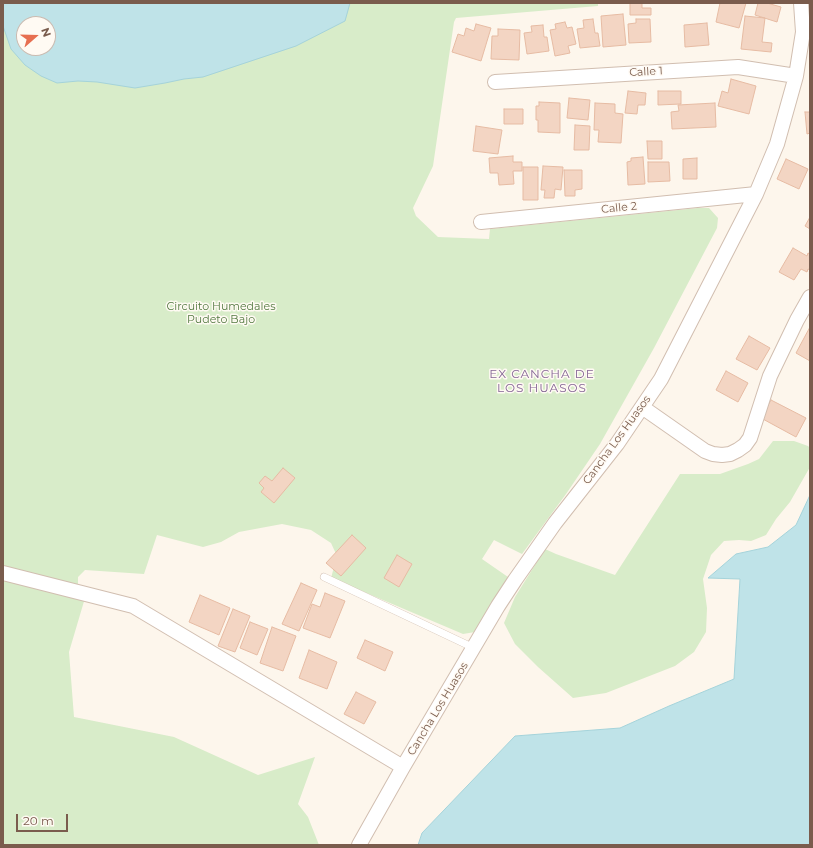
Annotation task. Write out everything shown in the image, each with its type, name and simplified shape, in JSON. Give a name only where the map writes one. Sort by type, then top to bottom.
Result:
[{"type":"street","name":"Cancha Los Huasos","points":[[359,845],[498,606],[555,523],[617,444],[661,379],[756,194],[778,144],[796,76],[803,32],[801,3]]},
{"type":"street","name":"Calle 1","points":[[495,82],[738,67],[796,76]]},
{"type":"street","name":"Calle 2","points":[[481,222],[756,194]]},
{"type":"street","points":[[642,407],[705,451],[722,455],[730,454],[738,450],[745,445],[750,438],[770,376],[797,320],[810,297]]},
{"type":"street","points":[[3,573],[133,606],[403,767]]},
{"type":"lane","points":[[324,577],[474,648]]},
{"type":"green space","name":"Circuito Humedales Pudeto Bajo","points":[[3,3],[598,3],[598,6],[456,18],[454,22],[433,166],[413,208],[416,216],[438,237],[489,239],[490,229],[698,208],[709,208],[718,218],[717,228],[654,348],[600,444],[566,494],[522,554],[494,540],[482,559],[508,577],[475,632],[463,634],[331,578],[337,556],[331,543],[311,530],[282,524],[239,532],[221,542],[203,547],[157,535],[144,574],[85,570],[78,577],[78,594],[85,598],[69,652],[74,717],[174,737],[258,775],[315,757],[298,804],[308,817],[319,845],[3,845]]},
{"type":"green space","points":[[773,441],[794,441],[808,446],[810,448],[810,467],[790,502],[776,519],[766,535],[751,541],[724,541],[711,555],[703,579],[707,608],[706,632],[694,652],[675,666],[606,693],[573,698],[515,644],[504,623],[515,597],[545,549],[615,575],[680,474],[720,474],[759,459]]},
{"type":"water","points":[[3,3],[350,3],[345,21],[296,46],[203,77],[135,88],[97,82],[78,81],[57,83],[41,76],[25,65],[17,56],[56,56],[56,16],[16,16],[16,55],[11,49],[3,26]]},
{"type":"water","points":[[810,495],[810,845],[418,845],[422,833],[515,736],[620,728],[734,679],[740,579],[708,578],[736,554],[768,547],[796,525]]},
{"type":"building","points":[[630,3],[642,3],[642,8],[651,8],[651,15],[630,15]]},
{"type":"building","points":[[720,3],[746,3],[739,28],[716,22]]},
{"type":"building","points":[[758,3],[767,3],[781,7],[777,22],[755,15]]},
{"type":"building","points":[[623,14],[626,45],[603,47],[601,16]]},
{"type":"building","points":[[745,16],[765,18],[762,42],[772,43],[771,52],[741,49]]},
{"type":"building","points":[[593,19],[595,33],[598,33],[600,46],[580,48],[577,29],[584,28],[583,20]]},
{"type":"building","points":[[636,19],[650,19],[651,42],[629,43],[628,24],[636,23]]},
{"type":"building","points":[[565,22],[567,28],[572,27],[576,44],[568,46],[570,53],[555,56],[550,30],[556,29],[555,24]]},
{"type":"building","points":[[707,23],[709,45],[685,47],[684,25]]},
{"type":"building","points":[[476,24],[491,28],[481,61],[452,52],[458,34],[464,36],[466,28],[474,31]]},
{"type":"building","points":[[543,25],[544,37],[547,37],[549,51],[527,54],[524,33],[532,32],[531,26]]},
{"type":"building","points":[[498,29],[520,30],[519,60],[491,59],[492,36],[498,36]]},
{"type":"building","points":[[731,79],[756,86],[749,114],[718,106],[722,91],[728,93]]},
{"type":"building","points":[[628,91],[646,93],[645,105],[638,105],[637,114],[625,113]]},
{"type":"building","points":[[658,91],[681,91],[681,104],[658,105]]},
{"type":"building","points":[[569,98],[590,100],[588,120],[567,118]]},
{"type":"building","points":[[539,102],[560,103],[560,133],[538,132],[536,106],[539,106]]},
{"type":"building","points":[[595,103],[615,104],[615,113],[623,114],[621,143],[598,142],[599,130],[594,130]]},
{"type":"building","points":[[715,103],[716,127],[672,129],[671,112],[679,111],[678,105]]},
{"type":"building","points":[[504,109],[523,109],[523,124],[504,124]]},
{"type":"building","points":[[805,112],[810,112],[810,133],[807,134]]},
{"type":"building","points":[[575,125],[590,126],[589,150],[574,150]]},
{"type":"building","points":[[476,126],[502,130],[498,154],[473,151]]},
{"type":"building","points":[[647,141],[662,141],[662,159],[648,159]]},
{"type":"building","points":[[513,156],[513,162],[522,162],[522,171],[513,171],[514,184],[499,185],[498,173],[490,173],[489,158]]},
{"type":"building","points":[[643,157],[645,184],[628,185],[627,162],[631,161],[631,158]]},
{"type":"building","points":[[697,158],[697,179],[683,179],[683,159]]},
{"type":"building","points":[[786,159],[808,169],[799,189],[777,179]]},
{"type":"building","points":[[648,162],[669,162],[670,181],[648,182]]},
{"type":"building","points":[[543,166],[563,167],[561,190],[555,189],[554,198],[544,198],[545,190],[541,190]]},
{"type":"building","points":[[523,167],[538,167],[538,200],[523,200]]},
{"type":"building","points":[[564,170],[582,170],[582,189],[575,190],[575,196],[565,196]]},
{"type":"building","points":[[810,217],[810,229],[805,226]]},
{"type":"building","points":[[793,248],[807,256],[808,253],[810,254],[810,270],[808,269],[807,272],[801,269],[794,280],[779,272]]},
{"type":"building","points":[[810,327],[810,361],[796,353]]},
{"type":"building","points":[[749,336],[770,348],[757,370],[736,359]]},
{"type":"building","points":[[726,371],[748,383],[738,402],[716,390]]},
{"type":"building","points":[[771,400],[806,418],[796,437],[761,418]]},
{"type":"building","points":[[283,468],[295,478],[274,503],[261,492],[264,488],[259,483],[265,476],[272,481]]},
{"type":"building","points":[[352,535],[366,548],[341,576],[326,563]]},
{"type":"building","points":[[397,555],[412,564],[399,587],[384,578]]},
{"type":"building","points":[[301,583],[317,590],[299,631],[282,624]]},
{"type":"building","points":[[325,593],[345,601],[330,638],[303,628],[312,604],[320,607]]},
{"type":"building","points":[[200,595],[230,608],[219,635],[189,622]]},
{"type":"building","points":[[233,609],[250,616],[235,652],[218,646]]},
{"type":"building","points":[[250,622],[268,629],[257,655],[240,648]]},
{"type":"building","points":[[272,627],[296,636],[283,671],[260,663]]},
{"type":"building","points":[[365,640],[393,652],[385,671],[357,658]]},
{"type":"building","points":[[309,650],[337,662],[327,689],[299,678]]},
{"type":"building","points":[[356,692],[376,702],[364,724],[344,714]]},
{"type":"district","name":"EX CANCHA DE LOS HUASOS","points":[[542,381]]}]
